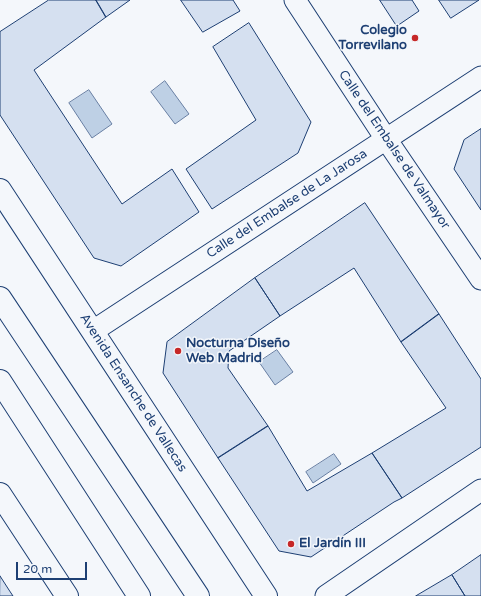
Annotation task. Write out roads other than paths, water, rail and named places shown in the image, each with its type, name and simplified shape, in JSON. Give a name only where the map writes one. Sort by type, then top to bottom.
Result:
[{"type":"street","name":"Calle del Embalse de Valmayor","points":[[295,0],[386,139],[481,279]]},
{"type":"street","name":"Calle del Embalse de La Jarosa","points":[[93,331],[481,77]]},
{"type":"street","name":"Avenida Ensanche de Vallecas","points":[[0,190],[266,596]]},
{"type":"street","points":[[0,298],[198,596]]},
{"type":"street","points":[[0,381],[139,596]]},
{"type":"street","points":[[326,596],[481,490]]},
{"type":"street","points":[[0,494],[67,596]]},
{"type":"water","points":[[165,81],[189,114],[175,124],[151,92]]},
{"type":"water","points":[[89,90],[112,124],[92,138],[69,103]]},
{"type":"water","points":[[277,350],[293,372],[275,385],[259,362]]},
{"type":"water","points":[[334,454],[341,464],[313,483],[306,472]]},
{"type":"place","name":"Colegio Torrevilano","points":[[415,38]]},
{"type":"place","name":"Nocturna Diseño Web Madrid","points":[[178,351]]},
{"type":"place","name":"El Jardín III","points":[[291,544]]}]
